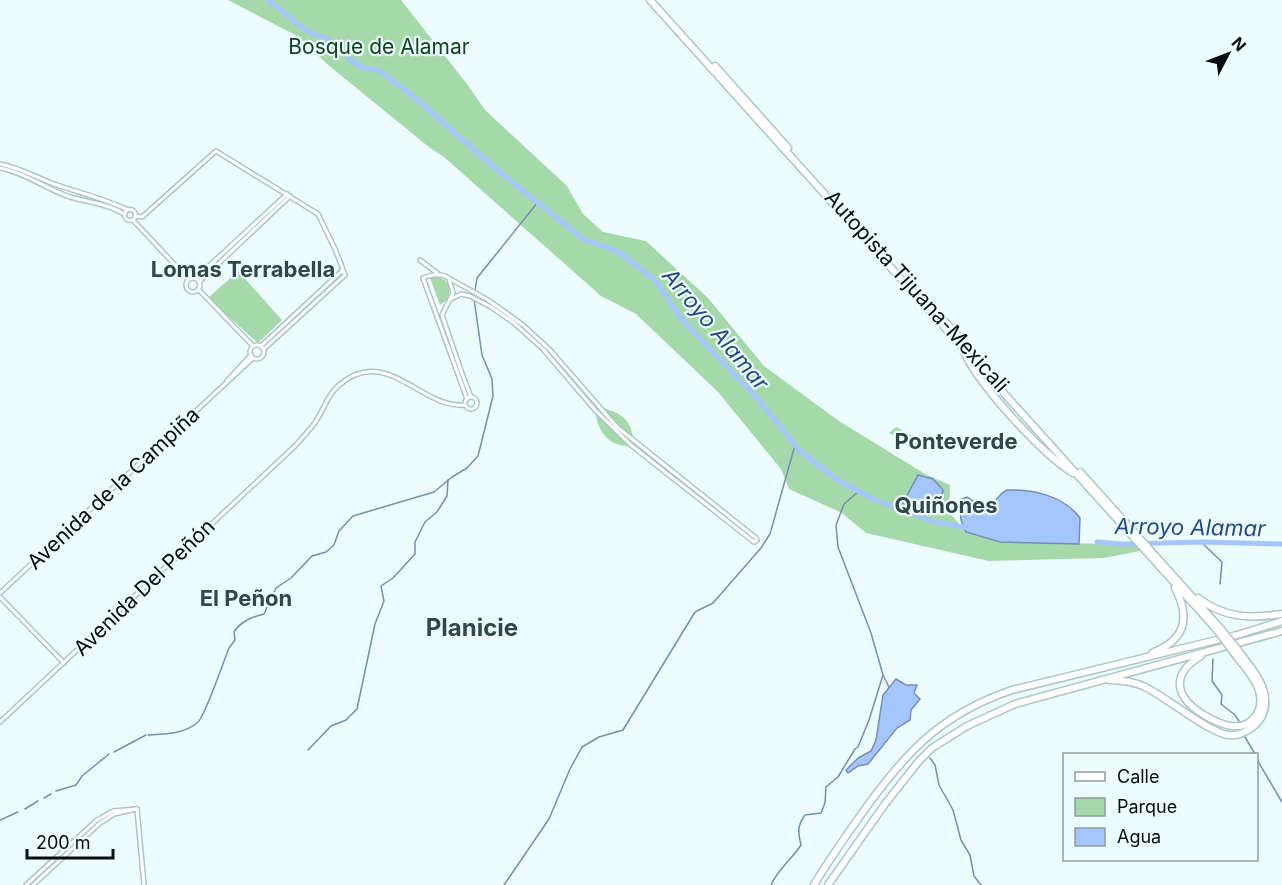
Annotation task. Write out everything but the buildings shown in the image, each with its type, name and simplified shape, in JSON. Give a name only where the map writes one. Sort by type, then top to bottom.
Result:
[{"type":"highway","name":"Autopista Tijuana-Mexicali","points":[[650,0],[959,344],[979,377],[1014,418],[1047,454],[1078,477],[1124,524]]},
{"type":"highway","name":"Autopista Tijuana-Mexicali","points":[[655,0],[1167,573],[1179,581]]},
{"type":"highway","points":[[1167,573],[1218,629]]},
{"type":"highway","points":[[1119,664],[1165,647],[1176,639],[1180,632],[1184,618],[1183,606],[1167,573]]},
{"type":"highway","points":[[1179,581],[1205,603],[1227,614],[1245,618],[1282,614]]},
{"type":"highway","points":[[1103,680],[1138,684],[1221,733],[1237,734],[1249,730],[1257,723],[1265,704],[1265,694],[1260,680],[1179,581]]},
{"type":"highway","points":[[814,885],[887,778],[914,748],[943,724],[981,702],[1012,690],[1237,635],[1282,621]]},
{"type":"highway","points":[[828,885],[885,804],[919,761],[932,748],[967,726],[1000,709],[1282,631]]},
{"type":"highway","points":[[1207,652],[1191,662],[1184,671],[1180,682],[1182,694],[1198,711],[1221,724],[1230,726],[1244,725],[1251,720],[1259,710],[1261,700],[1254,680],[1239,656]]},
{"type":"street","points":[[0,166],[68,196],[107,206],[124,214],[127,220],[143,217],[214,151],[222,153],[320,217],[345,275],[262,347],[253,346],[198,289]]},
{"type":"street","points":[[0,166],[29,172],[70,190],[103,199],[134,212],[134,218],[188,279]]},
{"type":"street","points":[[68,196],[70,190]]},
{"type":"street","points":[[188,279],[196,278],[289,195]]},
{"type":"street","points":[[198,289],[199,282],[289,195]]},
{"type":"street","points":[[124,214],[128,210]]},
{"type":"street","points":[[420,260],[438,274],[449,279],[487,302],[523,325],[542,342],[625,434],[756,538],[756,542],[633,446],[595,410],[543,349],[514,323],[487,302],[465,294],[451,299]]},
{"type":"street","points":[[262,347],[343,270]]},
{"type":"street","points":[[438,274],[423,278],[469,398]]},
{"type":"street","points":[[196,278],[199,282]]},
{"type":"street","points":[[188,279],[186,283],[188,289],[194,291],[198,289]]},
{"type":"street","points":[[449,279],[453,288],[451,299],[442,315],[469,398],[465,405],[470,409],[476,407],[477,400],[469,398]]},
{"type":"street","points":[[252,357],[250,351],[253,346]]},
{"type":"street","name":"Avenida de la Campiña","points":[[0,595],[252,357],[262,357],[262,347]]},
{"type":"street","name":"Avenida Del Peñón","points":[[0,723],[288,452],[315,422],[325,402],[337,387],[360,374],[380,373],[394,375],[442,403],[454,406],[465,405]]},
{"type":"street","points":[[0,595],[64,663]]},
{"type":"street","points":[[26,885],[97,820],[112,811],[136,809]]},
{"type":"street","points":[[33,885],[100,823],[114,814],[136,809]]},
{"type":"street","points":[[136,809],[144,885]]},
{"type":"green space","name":"Bosque de Alamar","points":[[228,0],[401,0],[485,110],[567,186],[583,214],[603,232],[646,241],[708,298],[764,366],[839,421],[925,474],[950,485],[949,512],[966,532],[1032,543],[1135,544],[1140,551],[1104,558],[989,561],[866,533],[842,513],[789,489],[781,469],[718,392],[636,314],[601,296],[444,157],[327,64],[299,37]],"holes":[[[918,475],[933,479],[942,496],[938,504],[906,505],[904,503]]]},
{"type":"green space","points":[[238,271],[282,320],[258,343],[208,298]]},
{"type":"green space","points":[[438,277],[445,280],[450,288],[448,299],[440,305],[430,278]]},
{"type":"green space","points":[[602,408],[624,418],[630,426],[633,438],[628,446],[616,444],[603,433],[596,416]]},
{"type":"green space","points":[[896,427],[921,440],[918,447],[889,433]]},
{"type":"water","points":[[918,475],[933,479],[943,490],[938,512],[931,514],[903,503]]},
{"type":"water","points":[[1007,490],[1047,495],[1066,504],[1080,518],[1079,544],[1000,542],[966,532],[961,520],[959,500],[967,497],[981,506],[990,507]]},
{"type":"water","points":[[896,679],[906,685],[917,685],[914,693],[920,699],[911,710],[910,720],[897,728],[868,764],[858,766],[848,773],[846,770],[858,758],[871,751],[876,740],[883,695]]},
{"type":"waterway","name":"Arroyo Alamar","points":[[268,0],[307,31],[336,43],[350,60],[364,68],[378,70],[414,97],[497,170],[583,239],[619,252],[655,280],[683,321],[756,397],[799,450],[836,479],[873,499],[934,522],[969,528]]},
{"type":"waterway","points":[[475,291],[477,278],[538,202]]},
{"type":"waterway","points":[[148,735],[181,731],[198,722],[210,699],[229,648],[235,640],[234,632],[237,628],[247,620],[264,614],[276,588],[291,578],[312,556],[326,552],[334,545],[339,531],[353,516],[434,492],[467,468],[478,456],[493,396],[492,379],[482,355],[474,299]]},
{"type":"waterway","points":[[504,885],[549,819],[582,747],[599,737],[623,730],[695,612],[713,603],[761,548],[770,534],[795,445]]},
{"type":"waterway","points":[[308,750],[331,726],[346,720],[357,709],[375,624],[384,601],[381,586],[393,578],[415,554],[415,542],[425,522],[437,512],[447,496],[448,480]]},
{"type":"waterway","points":[[771,885],[801,845],[799,829],[802,819],[805,815],[821,813],[825,803],[826,787],[838,777],[858,747],[883,675],[871,633],[838,547],[836,525],[844,504],[859,491]]},
{"type":"waterway","name":"Arroyo Alamar","points":[[1097,542],[1282,544]]},
{"type":"waterway","points":[[1201,542],[1222,562],[1220,584]]},
{"type":"waterway","points":[[1213,659],[1212,681],[1222,695],[1221,704],[1239,721]]},
{"type":"waterway","points":[[883,675],[889,687]]},
{"type":"waterway","points":[[114,752],[146,735]]},
{"type":"waterway","points":[[1245,737],[1254,753]]},
{"type":"waterway","points":[[56,791],[76,785],[82,776],[109,754]]},
{"type":"waterway","points":[[930,758],[935,765],[939,785],[953,810],[961,840],[970,855],[974,876],[981,885]]},
{"type":"waterway","points":[[1258,761],[1282,802]]},
{"type":"waterway","points":[[44,798],[51,794]]},
{"type":"waterway","points":[[25,809],[38,801]]},
{"type":"waterway","points":[[0,820],[18,812]]},
{"type":"district","name":"Lomas Terrabella","points":[[243,269]]},
{"type":"district","name":"Ponteverde","points":[[956,441]]},
{"type":"district","name":"Quiñones","points":[[946,505]]},
{"type":"district","name":"El Peñon","points":[[246,598]]},
{"type":"district","name":"Planicie","points":[[472,627]]}]
